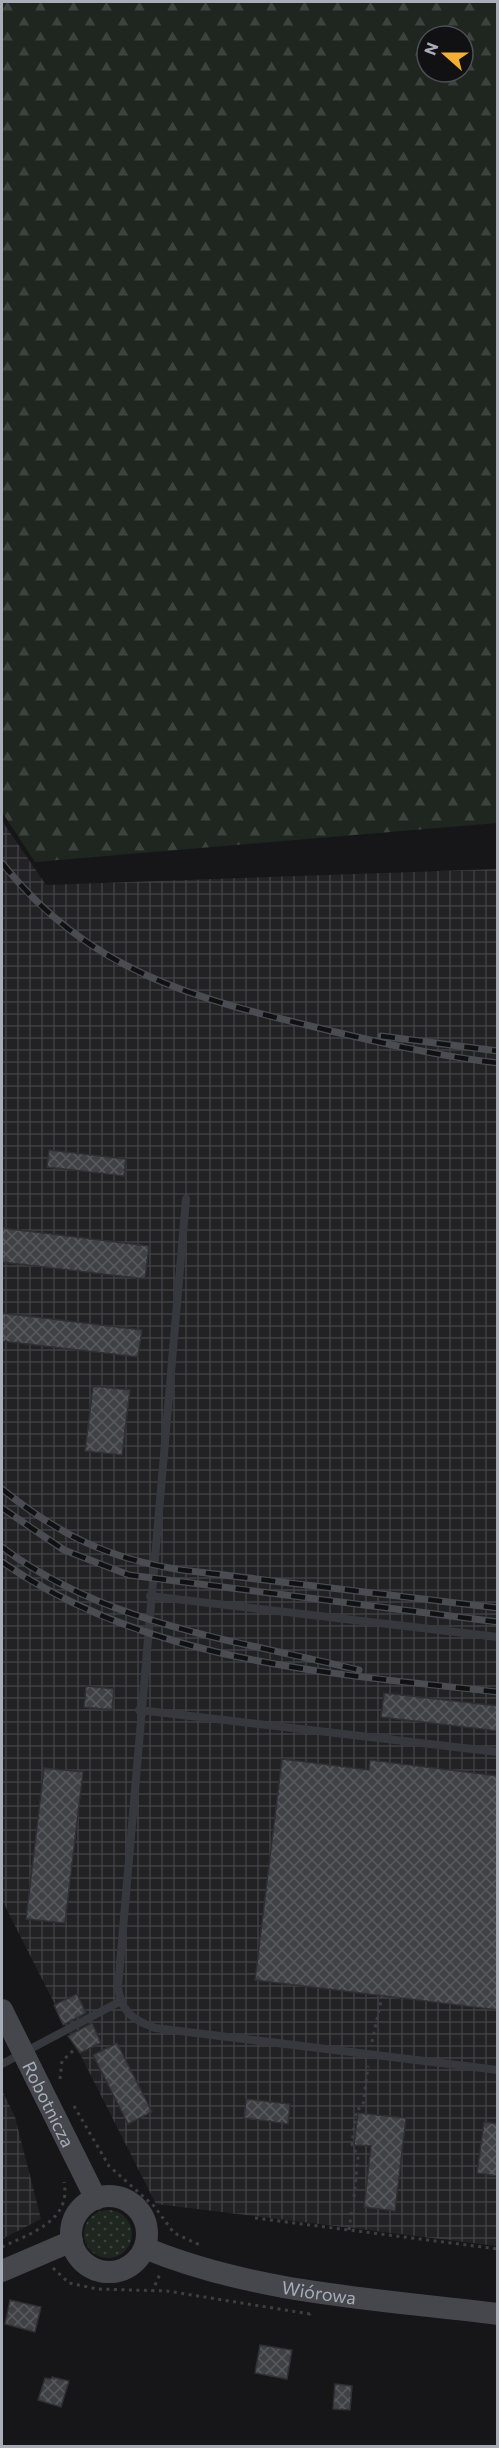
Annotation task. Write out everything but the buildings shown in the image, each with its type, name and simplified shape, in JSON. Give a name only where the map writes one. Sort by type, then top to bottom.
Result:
[{"type":"street","name":"Robotnicza","points":[[2,2010],[96,2199]]},
{"type":"street","points":[[119,2197],[138,2209],[146,2225],[145,2248],[138,2260],[127,2268],[106,2272],[85,2264],[78,2257],[72,2241],[75,2217],[87,2204],[96,2199],[119,2197]]},
{"type":"street","points":[[2,2271],[72,2241]]},
{"type":"street","name":"Wiórowa","points":[[145,2248],[230,2276],[319,2292],[498,2314]]},
{"type":"lane","points":[[186,1200],[139,1710],[117,1987],[119,2002],[128,2014],[155,2028],[498,2070]]},
{"type":"lane","points":[[150,1596],[498,1637]]},
{"type":"lane","points":[[139,1710],[498,1752]]},
{"type":"lane","points":[[2,2064],[119,2002]]},
{"type":"path","points":[[354,2197],[358,2158],[352,2144],[356,2111],[363,2105],[370,2054],[382,1996]]},
{"type":"path","points":[[62,2085],[59,2067],[64,2056],[75,2049]]},
{"type":"path","points":[[74,2106],[109,2166],[154,2206],[174,2233],[208,2248]]},
{"type":"path","points":[[2,2247],[54,2219],[65,2197],[65,2184]]},
{"type":"path","points":[[349,2230],[352,2208]]},
{"type":"path","points":[[255,2218],[498,2249]]},
{"type":"path","points":[[52,2267],[69,2283],[97,2289],[167,2292],[310,2314],[319,2292]]},
{"type":"shaded area","points":[[2,821],[46,885],[497,869],[497,2246],[156,2204],[2,1900]]},
{"type":"shaded area","points":[[2,2090],[15,2117],[41,2219],[2,2239]]},
{"type":"green space","points":[[2,2],[497,2],[497,823],[35,862],[2,812]]},
{"type":"green space","points":[[108,2210],[125,2217],[132,2234],[125,2251],[108,2258],[91,2251],[84,2234],[91,2217]]},
{"type":"railway","points":[[2,863],[35,900],[71,931],[108,955],[146,975],[187,992],[275,1017],[366,1039],[410,1049],[498,1063]]},
{"type":"railway","points":[[381,1036],[498,1051]]},
{"type":"railway","points":[[2,1489],[44,1520],[86,1543],[108,1552],[156,1565],[498,1608]]},
{"type":"railway","points":[[2,1508],[64,1550],[129,1575],[498,1622]]},
{"type":"railway","points":[[2,1547],[42,1573],[84,1595],[128,1612],[219,1638],[359,1670]]},
{"type":"railway","points":[[2,1562],[58,1596],[117,1622],[178,1642],[304,1669],[498,1692]]}]
